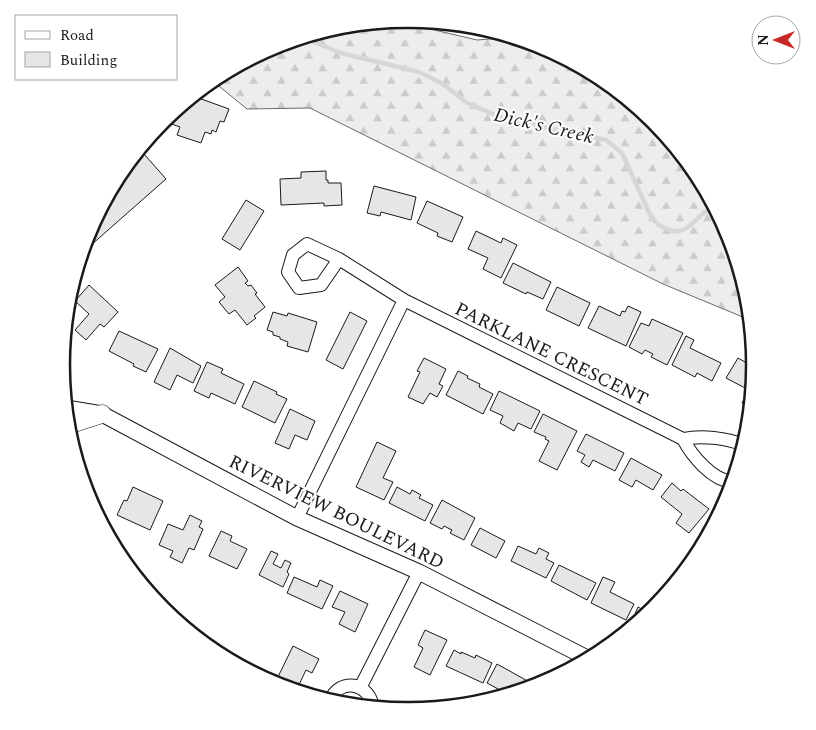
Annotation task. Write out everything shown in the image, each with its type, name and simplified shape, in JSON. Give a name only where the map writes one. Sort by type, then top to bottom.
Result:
[{"type":"main road","points":[[75,423],[102,414]]},
{"type":"street","name":"PARKLANE CRESCENT","points":[[339,259],[404,300],[683,439],[690,452],[711,472],[725,480]]},
{"type":"street","points":[[298,518],[404,300]]},
{"type":"street","name":"RIVERVIEW BOULEVARD","points":[[73,409],[102,414],[298,518],[419,572],[581,655]]},
{"type":"street","name":"PARKLANE CRESCENT","points":[[683,439],[695,436],[736,442]]},
{"type":"street","points":[[360,688],[419,572]]},
{"type":"street","points":[[334,694],[342,687],[349,686],[360,688],[368,693],[372,701]]},
{"type":"green space","points":[[426,28],[477,40],[494,39],[537,53],[596,84],[631,111],[662,142],[689,177],[711,216],[728,257],[742,317],[663,284],[310,108],[247,109],[218,86],[279,53],[321,39],[364,30]]},
{"type":"building","points":[[201,99],[229,109],[224,122],[220,121],[216,132],[212,130],[211,134],[205,132],[201,143],[177,135],[180,127],[171,124]]},
{"type":"building","points":[[144,154],[166,179],[93,243],[116,196],[127,177]]},
{"type":"building","points":[[326,171],[328,183],[341,183],[342,205],[324,206],[324,203],[281,205],[280,179],[301,178],[301,172]]},
{"type":"building","points":[[374,186],[416,197],[411,220],[381,212],[380,216],[367,213]]},
{"type":"building","points":[[246,200],[264,211],[240,250],[222,239]]},
{"type":"building","points":[[427,201],[463,217],[452,242],[437,236],[438,233],[417,223]]},
{"type":"building","points":[[476,231],[501,243],[503,238],[517,245],[501,278],[483,269],[488,258],[468,249]]},
{"type":"building","points":[[513,263],[551,282],[543,299],[527,292],[526,294],[503,283]]},
{"type":"building","points":[[238,267],[248,281],[245,283],[248,286],[251,285],[265,307],[247,325],[235,310],[229,314],[219,302],[225,297],[215,285]]},
{"type":"building","points":[[89,285],[118,312],[104,327],[100,324],[86,340],[75,330],[89,314],[76,302],[77,299]]},
{"type":"building","points":[[557,287],[590,303],[579,326],[546,310]]},
{"type":"building","points":[[599,306],[620,316],[622,311],[625,312],[628,306],[641,312],[626,346],[588,328]]},
{"type":"building","points":[[273,312],[287,316],[288,313],[317,322],[308,352],[287,346],[288,342],[267,330]]},
{"type":"building","points":[[350,312],[367,321],[343,369],[326,360]]},
{"type":"building","points":[[652,319],[683,333],[667,365],[651,357],[653,354],[645,350],[642,354],[629,347],[641,323],[649,326]]},
{"type":"building","points":[[119,331],[158,349],[146,372],[109,351]]},
{"type":"building","points":[[686,336],[694,340],[690,348],[721,363],[712,381],[697,373],[695,377],[672,365]]},
{"type":"building","points":[[170,348],[201,366],[193,383],[177,375],[170,390],[154,382]]},
{"type":"building","points":[[424,358],[446,369],[439,384],[443,386],[437,397],[430,393],[423,404],[408,397],[420,372],[417,371]]},
{"type":"building","points":[[738,358],[746,362],[745,388],[726,378]]},
{"type":"building","points":[[207,362],[223,369],[221,373],[244,384],[235,404],[211,393],[209,398],[194,391]]},
{"type":"building","points":[[458,371],[480,384],[479,387],[493,394],[483,414],[446,395]]},
{"type":"building","points":[[254,381],[287,399],[275,423],[242,407]]},
{"type":"building","points":[[499,391],[540,411],[531,429],[518,423],[514,431],[500,423],[503,416],[490,410]]},
{"type":"building","points":[[290,409],[315,421],[307,440],[295,435],[289,449],[275,443]]},
{"type":"building","points":[[543,414],[577,431],[557,470],[539,461],[549,441],[545,439],[546,437],[534,432]]},
{"type":"building","points":[[586,434],[624,453],[615,471],[593,460],[589,467],[581,462],[585,455],[577,451]]},
{"type":"building","points":[[377,442],[396,451],[383,478],[393,482],[384,500],[356,487]]},
{"type":"building","points":[[631,458],[662,475],[653,490],[636,480],[632,487],[619,480]]},
{"type":"building","points":[[672,483],[709,509],[689,533],[676,523],[682,514],[661,497]]},
{"type":"building","points":[[133,487],[163,501],[150,530],[117,515],[124,500],[127,501]]},
{"type":"building","points":[[397,487],[410,494],[412,490],[421,495],[419,498],[433,505],[425,521],[389,503]]},
{"type":"building","points":[[442,500],[475,518],[464,540],[450,533],[452,530],[444,526],[442,529],[430,523]]},
{"type":"building","points":[[190,515],[202,521],[199,527],[203,529],[194,550],[189,548],[182,563],[170,557],[173,551],[159,545],[168,524],[183,530]]},
{"type":"building","points":[[480,528],[505,541],[496,558],[471,545]]},
{"type":"building","points":[[221,531],[232,536],[230,541],[247,549],[237,569],[209,556]]},
{"type":"building","points":[[518,546],[536,554],[539,548],[549,553],[546,559],[554,563],[546,578],[511,561]]},
{"type":"building","points":[[271,551],[278,554],[273,564],[281,568],[285,560],[291,563],[287,572],[289,574],[283,587],[259,575]]},
{"type":"building","points":[[559,565],[596,583],[587,600],[551,581]]},
{"type":"building","points":[[294,577],[317,587],[320,580],[333,586],[322,609],[287,593]]},
{"type":"building","points":[[603,577],[615,582],[610,592],[634,604],[626,620],[591,603]]},
{"type":"building","points":[[340,591],[368,604],[355,632],[339,624],[345,612],[332,607]]},
{"type":"building","points":[[638,607],[642,609],[634,616]]},
{"type":"building","points":[[425,630],[447,640],[430,675],[414,667],[423,648],[418,645]]},
{"type":"building","points":[[293,646],[319,659],[312,673],[306,670],[299,685],[278,677]]},
{"type":"building","points":[[454,650],[475,658],[476,655],[492,663],[483,683],[446,666]]},
{"type":"building","points":[[497,664],[527,681],[499,690],[487,683]]},
{"type":"waterway","name":"Dick's Creek","points":[[313,41],[341,53],[419,72],[443,84],[467,103],[502,118],[606,140],[622,153],[651,217],[664,228],[677,231],[683,230],[707,209]]}]
